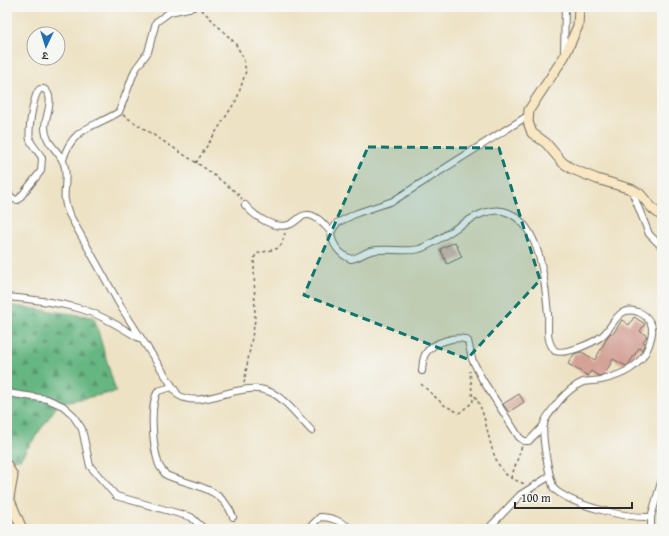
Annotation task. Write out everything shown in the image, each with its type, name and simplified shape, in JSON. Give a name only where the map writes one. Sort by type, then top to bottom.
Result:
[{"type":"main road","points":[[579,7],[578,26],[564,56],[529,110],[528,122],[532,133],[546,143],[562,162],[580,173],[631,189],[640,194],[653,209],[662,216]]},
{"type":"main road","points":[[7,465],[13,476],[9,498],[22,529]]},
{"type":"street","points":[[63,160],[68,144],[83,129],[119,112],[135,70],[148,52],[156,22],[162,16],[170,12],[193,7]]},
{"type":"street","points":[[564,56],[565,7]]},
{"type":"street","points":[[7,191],[13,199],[18,200],[40,171],[42,158],[34,148],[29,132],[35,94],[40,89],[47,91],[49,95],[45,133],[49,144],[63,160],[65,168],[63,194],[66,208],[121,307],[178,395],[193,401],[243,389],[256,389],[269,392],[277,396],[312,431]]},
{"type":"street","points":[[422,371],[425,354],[431,347],[458,338],[468,341],[472,359],[482,379],[512,429],[524,441],[529,441],[535,437],[544,425],[547,417],[565,393],[583,382],[620,374],[634,368],[638,364],[648,346],[652,334],[652,326],[647,317],[634,310],[625,310],[616,317],[599,337],[566,353],[555,351],[550,346],[543,272],[536,248],[528,229],[516,216],[498,209],[487,211],[477,216],[418,249],[370,251],[357,258],[351,259],[346,257],[337,249],[331,240],[331,232],[337,223],[350,216],[392,201],[529,115]]},
{"type":"street","points":[[631,189],[649,234],[662,247]]},
{"type":"street","points":[[245,205],[249,210],[270,224],[290,225],[302,215],[309,215],[318,219],[331,232]]},
{"type":"street","points":[[7,297],[35,300],[79,308],[104,319],[141,339]]},
{"type":"street","points":[[172,387],[158,391],[153,400],[154,449],[158,464],[166,475],[194,483],[221,497],[230,508],[233,517]]},
{"type":"street","points":[[7,393],[47,399],[63,406],[72,414],[82,429],[90,466],[116,496],[191,517],[204,529]]},
{"type":"street","points":[[544,425],[550,476],[554,489],[568,498],[621,515],[651,517]]},
{"type":"street","points":[[488,529],[520,495],[550,476]]},
{"type":"street","points":[[652,529],[651,517],[662,479]]},
{"type":"street","points":[[308,529],[320,517],[327,517],[337,520],[352,529]]},
{"type":"path","points":[[196,163],[237,99],[246,71],[243,56],[235,43],[199,7]]},
{"type":"path","points":[[119,112],[136,125],[196,163],[237,193],[245,205]]},
{"type":"path","points":[[243,389],[255,320],[254,259],[256,254],[279,248],[287,225]]},
{"type":"path","points":[[421,384],[444,406],[457,413],[473,402],[474,395],[470,368]]},
{"type":"path","points":[[474,395],[482,408],[498,462],[504,472],[511,478],[532,487]]},
{"type":"path","points":[[511,478],[524,441]]},
{"type":"highlighted area","points":[[368,147],[499,148],[540,280],[467,359],[304,295]]},
{"type":"green space","points":[[7,305],[94,317],[116,392],[59,403],[20,459],[7,460]]},
{"type":"building","points":[[455,242],[462,257],[447,264],[440,249]]},
{"type":"building","points":[[634,317],[645,324],[640,331],[647,336],[643,342],[645,343],[642,350],[639,348],[628,365],[626,366],[613,359],[605,374],[599,376],[591,371],[588,376],[568,364],[574,354],[582,352],[595,360],[608,336],[611,333],[613,334],[622,320],[629,325]]},
{"type":"building","points":[[519,394],[524,402],[509,412],[503,404]]}]
